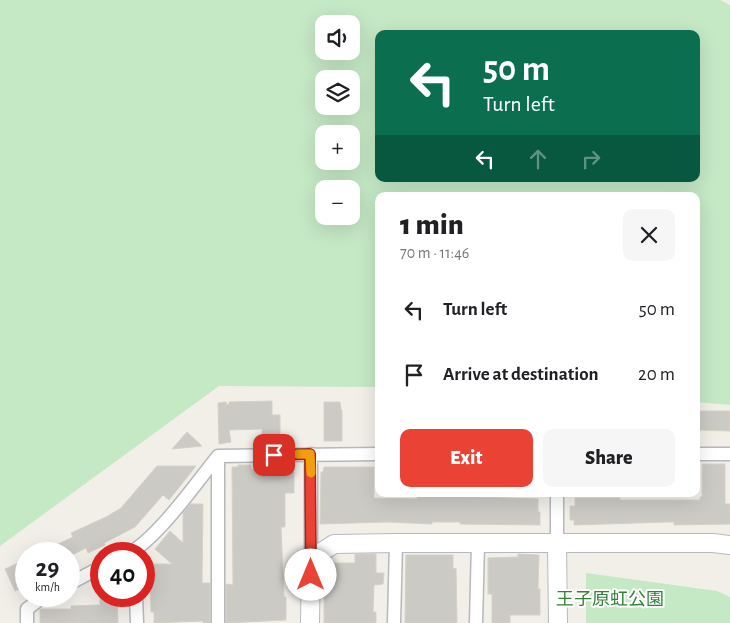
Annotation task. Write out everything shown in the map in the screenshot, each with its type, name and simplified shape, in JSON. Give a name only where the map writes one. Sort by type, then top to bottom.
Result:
[{"type":"street","points":[[310,454],[310,623]]},
{"type":"street","points":[[218,456],[375,454]]},
{"type":"street","points":[[700,454],[730,454]]},
{"type":"street","points":[[145,542],[162,526],[218,456]]},
{"type":"street","points":[[218,456],[218,623]]},
{"type":"street","points":[[557,497],[558,623]]},
{"type":"street","points":[[394,623],[396,543]]},
{"type":"street","points":[[476,623],[478,543]]},
{"type":"street","points":[[311,560],[334,544],[713,543],[730,545]]},
{"type":"street","points":[[27,623],[27,609],[30,607]]},
{"type":"street","points":[[136,607],[137,623]]},
{"type":"green space","points":[[0,0],[720,0],[730,5],[730,405],[700,402],[700,192],[375,192],[375,387],[219,386],[0,546]]},
{"type":"green space","name":"王子原虹公園","points":[[586,573],[717,591],[730,597],[730,623],[586,623]]},
{"type":"building","points":[[272,401],[272,415],[280,415],[280,441],[262,442],[262,429],[229,430],[231,442],[219,444],[218,403],[226,402],[227,405],[229,402]]},
{"type":"building","points":[[324,402],[340,402],[342,410],[342,441],[324,441]]},
{"type":"building","points":[[700,411],[730,411],[730,431],[700,430]]},
{"type":"building","points":[[187,432],[202,446],[172,449]]},
{"type":"building","points":[[702,464],[725,464],[725,504],[730,504],[730,524],[674,525],[674,522],[668,522],[574,525],[574,520],[570,520],[570,506],[575,506],[575,498],[700,500],[700,497],[702,497]]},
{"type":"building","points":[[238,465],[251,465],[251,469],[294,472],[294,493],[285,493],[285,527],[281,527],[286,620],[226,623],[226,584],[233,585],[232,467],[238,467]]},
{"type":"building","points":[[157,466],[196,466],[169,500],[163,495],[135,527],[106,542],[90,542],[90,552],[88,553],[86,548],[80,551],[80,542],[62,542],[73,537],[71,533],[121,508]]},
{"type":"building","points":[[324,467],[374,467],[374,498],[475,497],[538,499],[540,525],[460,524],[460,522],[432,522],[432,524],[387,522],[320,524],[321,472],[323,472]]},
{"type":"building","points":[[190,504],[203,504],[202,583],[210,583],[210,623],[203,623],[203,621],[154,623],[154,612],[151,612],[151,607],[155,607],[155,564],[172,564],[155,549],[170,531],[183,543],[183,513]]},
{"type":"building","points":[[355,554],[376,554],[376,573],[384,573],[383,584],[374,585],[373,612],[376,612],[376,623],[324,623],[324,590],[329,590],[329,570],[332,570],[332,563],[355,563]]},
{"type":"building","points":[[518,554],[539,555],[538,589],[540,589],[540,615],[510,615],[510,623],[492,623],[492,594],[488,594],[488,558],[518,557]]},
{"type":"building","points":[[406,555],[453,555],[453,569],[456,568],[457,623],[405,623]]},
{"type":"building","points":[[15,565],[15,591],[5,569]]},
{"type":"building","points":[[71,607],[117,607],[118,623],[40,623],[40,609],[71,609]]},
{"type":"slow traffic","points":[[298,454],[310,454],[311,473]]},
{"type":"route","points":[[274,455],[310,454],[311,575]]}]
